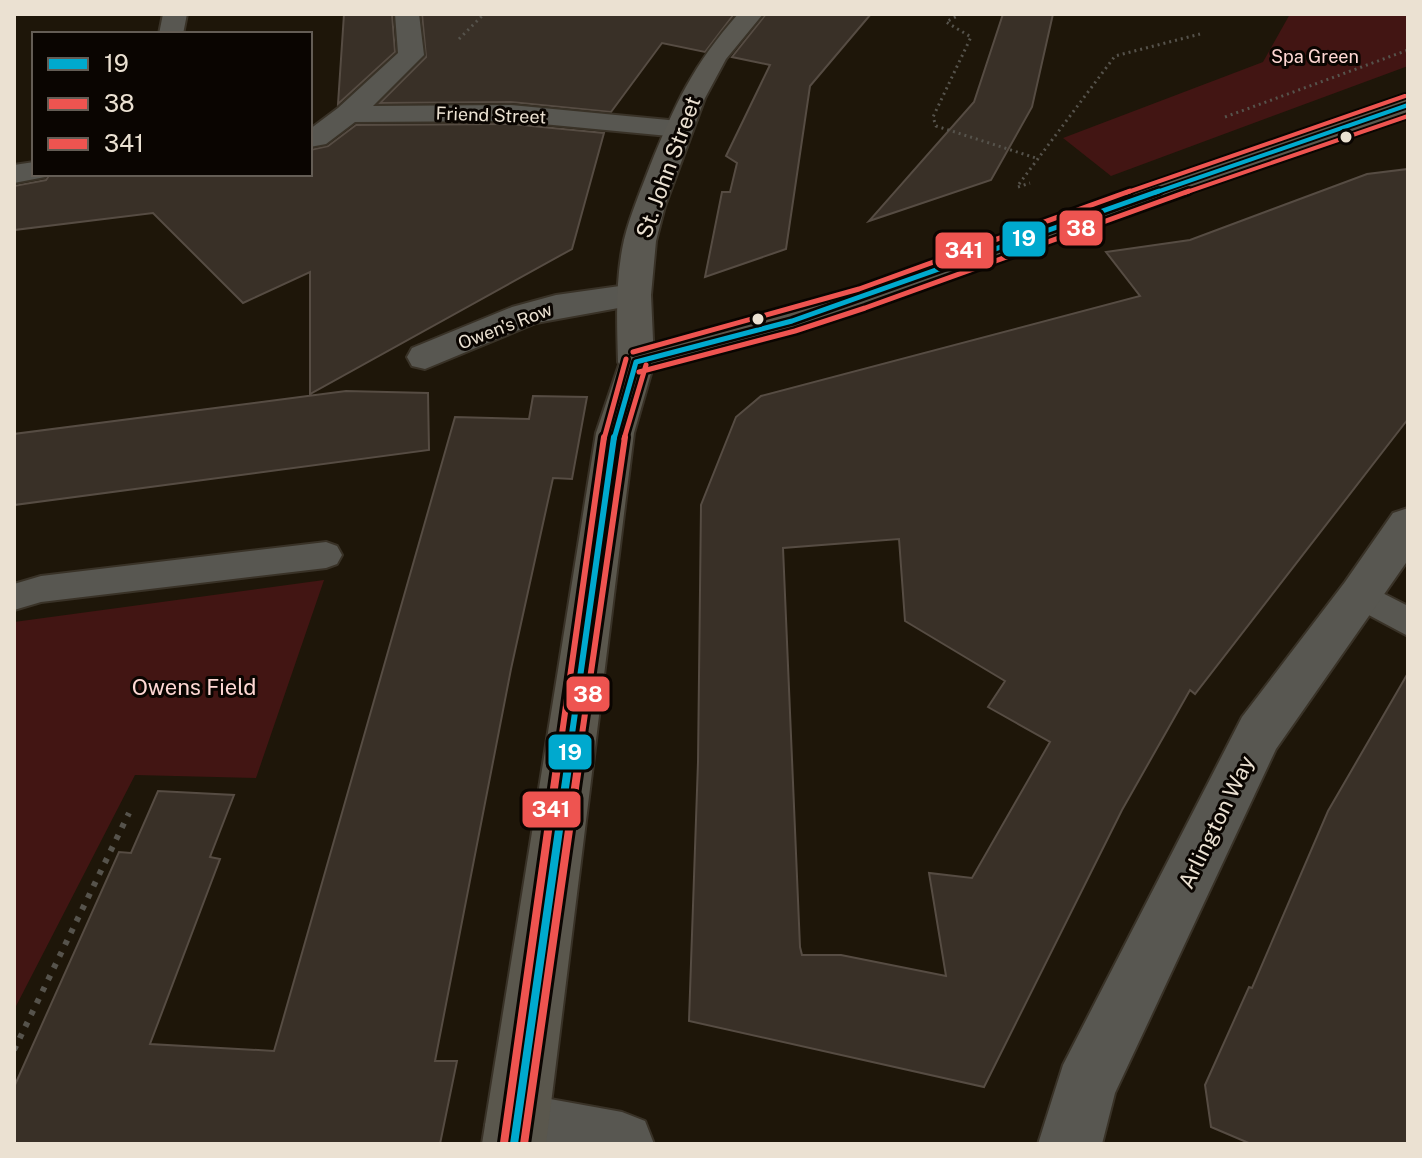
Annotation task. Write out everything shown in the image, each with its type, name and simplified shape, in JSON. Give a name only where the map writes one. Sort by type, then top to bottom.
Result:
[{"type":"main road","name":"St. John Street","points":[[515,1135],[613,445],[636,362],[634,295],[640,241],[691,98],[715,56],[751,14]]},
{"type":"main road","points":[[636,362],[834,307],[1408,105]]},
{"type":"street","points":[[312,138],[348,114],[411,55],[407,14]]},
{"type":"street","name":"Friend Street","points":[[348,114],[511,113],[679,129]]},
{"type":"street","name":"Owen's Row","points":[[425,357],[524,315],[556,306],[634,295]]},
{"type":"street","name":"Arlington Way","points":[[1070,1144],[1085,1087],[1259,733],[1361,595],[1408,525]]},
{"type":"street","points":[[515,1135],[622,1144]]},
{"type":"lane","points":[[14,597],[41,589],[326,555]]},
{"type":"lane","points":[[1361,595],[1408,622]]},
{"type":"path","points":[[961,14],[946,22],[971,37],[933,117],[936,126],[1039,159]]},
{"type":"path","points":[[1018,187],[1115,56],[1200,34]]},
{"type":"path","points":[[1215,121],[1408,50]]},
{"type":"path","points":[[1018,187],[1031,183]]},
{"type":"path","points":[[1018,187],[1061,225]]},
{"type":"path","points":[[14,1050],[129,813]]},
{"type":"green space","name":"Spa Green","points":[[1290,14],[1408,14],[1408,66],[1111,176],[1063,138],[1263,62]]},
{"type":"green space","name":"Owens Field","points":[[324,580],[256,778],[135,775],[14,1010],[14,622]]},
{"type":"building","points":[[344,14],[392,14],[395,52],[338,104]]},
{"type":"building","points":[[422,14],[734,14],[705,52],[662,43],[611,112],[511,102],[380,103],[426,57]]},
{"type":"building","points":[[766,14],[871,14],[810,86],[786,249],[705,277],[722,192],[730,192],[737,163],[726,156],[770,65],[732,57]]},
{"type":"building","points":[[1003,14],[1053,14],[1032,107],[991,180],[869,221],[974,102]]},
{"type":"building","points":[[511,124],[604,133],[572,249],[310,394],[310,272],[243,303],[153,213],[14,230],[14,186],[46,180],[49,176],[312,176],[312,150],[328,146],[356,125]]},
{"type":"building","points":[[1408,169],[1408,419],[1195,694],[1190,690],[1122,810],[984,1087],[689,1021],[698,762],[701,505],[736,417],[761,396],[1140,296],[1106,252],[1190,240],[1367,174]],"holes":[[[899,539],[905,621],[1005,681],[988,707],[1050,742],[972,878],[929,873],[946,976],[841,955],[802,955],[783,548]]]},
{"type":"building","points":[[346,391],[428,393],[429,450],[14,505],[14,434]]},
{"type":"building","points":[[533,396],[587,397],[572,479],[553,478],[511,669],[435,1061],[457,1061],[440,1144],[14,1144],[14,1087],[119,852],[131,853],[158,791],[234,795],[210,857],[220,859],[150,1044],[274,1051],[455,417],[529,419]]},
{"type":"building","points":[[1408,673],[1408,1144],[1251,1144],[1211,1127],[1205,1085],[1249,987],[1252,988],[1328,811]]},
{"type":"transit line","name":"341","points":[[633,352],[859,289],[1058,216],[1405,96]]},
{"type":"transit line","name":"19","points":[[636,362],[792,321],[862,298],[1061,225],[1408,105]]},
{"type":"transit line","name":"38","points":[[639,372],[795,331],[865,308],[1064,234],[1408,116]]},
{"type":"transit line","name":"341","points":[[504,1143],[605,432],[626,359]]},
{"type":"transit line","name":"19","points":[[514,1144],[615,433],[636,362]]},
{"type":"transit line","name":"38","points":[[524,1144],[625,435],[646,365]]}]
